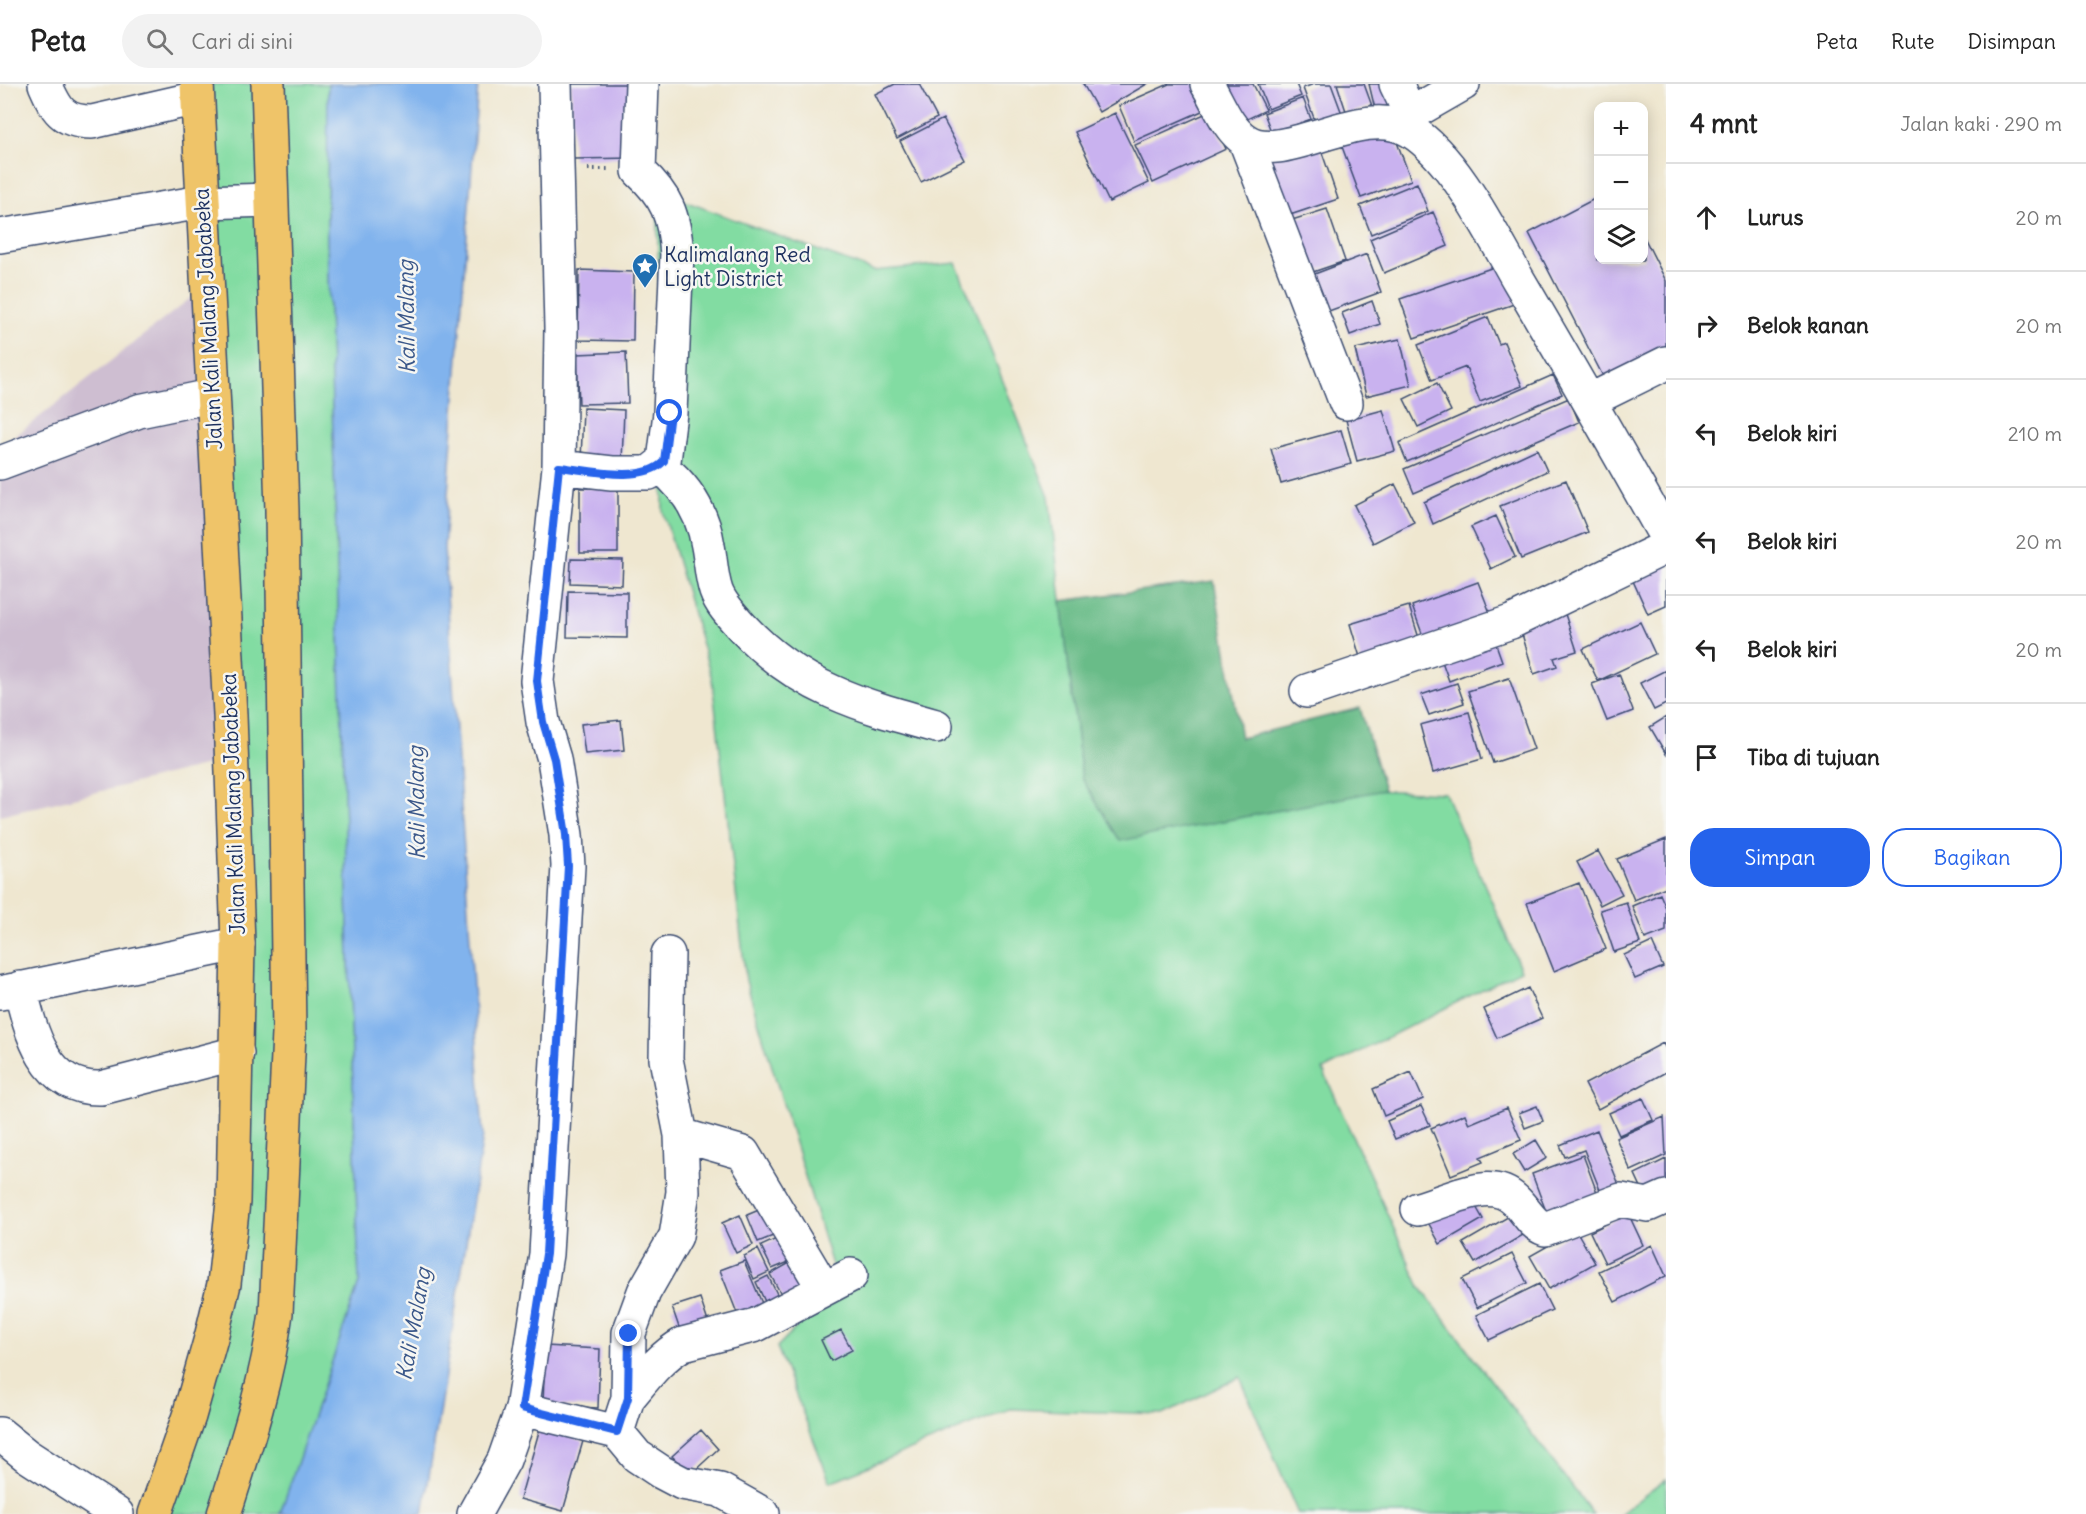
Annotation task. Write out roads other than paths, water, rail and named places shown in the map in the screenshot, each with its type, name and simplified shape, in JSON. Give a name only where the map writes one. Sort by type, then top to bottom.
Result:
[{"type":"main road","points":[[224,1514],[271,1355],[275,1324],[289,1033],[282,510],[268,84]]},
{"type":"main road","name":"Jalan Kali Malang Jababeka","points":[[155,1514],[193,1403],[224,1284],[233,1202],[238,944],[230,715],[211,396],[197,91]]},
{"type":"street","points":[[45,84],[52,100],[64,116],[75,122],[92,122],[197,91]]},
{"type":"street","points":[[474,1514],[504,1460],[522,1408],[546,1254],[568,866],[554,759],[543,722],[537,681],[559,467],[561,328],[559,167],[555,84]]},
{"type":"street","points":[[559,467],[634,473],[649,472],[660,466],[666,456],[670,413],[676,242],[666,202],[658,188],[639,171],[642,84]]},
{"type":"street","points":[[1207,84],[1230,123],[1245,140],[1346,403]]},
{"type":"street","points":[[1396,84],[1403,119],[1427,142],[1455,176],[1589,401],[1666,537]]},
{"type":"street","points":[[1245,140],[1257,146],[1284,143],[1377,121],[1403,119],[1463,84]]},
{"type":"street","points":[[0,236],[202,202],[272,200]]},
{"type":"street","points":[[1589,401],[1666,363]]},
{"type":"street","points":[[0,463],[139,411],[211,396]]},
{"type":"street","points":[[660,466],[679,482],[690,496],[706,536],[712,578],[720,600],[731,615],[763,647],[799,674],[860,705],[936,726]]},
{"type":"street","points":[[1307,692],[1511,622],[1666,547]]},
{"type":"street","points":[[237,1053],[101,1088],[80,1087],[63,1080],[55,1073],[41,1050],[27,1016],[10,991],[238,944]]},
{"type":"street","points":[[617,1432],[628,1398],[627,1351],[633,1321],[644,1293],[678,1230],[683,1192],[681,1135],[666,1059],[668,954]]},
{"type":"street","points":[[628,1398],[655,1366],[683,1344],[756,1325],[837,1282],[743,1154],[681,1135]]},
{"type":"street","points":[[1418,1209],[1476,1190],[1496,1190],[1511,1196],[1539,1226],[1548,1228],[1621,1200],[1648,1205],[1666,1197]]},
{"type":"street","points":[[522,1408],[617,1432],[637,1456],[661,1472],[682,1483],[720,1490],[763,1514]]},
{"type":"street","points":[[0,1434],[26,1455],[117,1514]]},
{"type":"water","name":"Kali Malang","points":[[328,84],[478,84],[444,548],[483,1136],[423,1514],[280,1514],[359,1283],[327,239]]},
{"type":"place","name":"Kalimalang Red Light District","points":[[645,289]]}]
